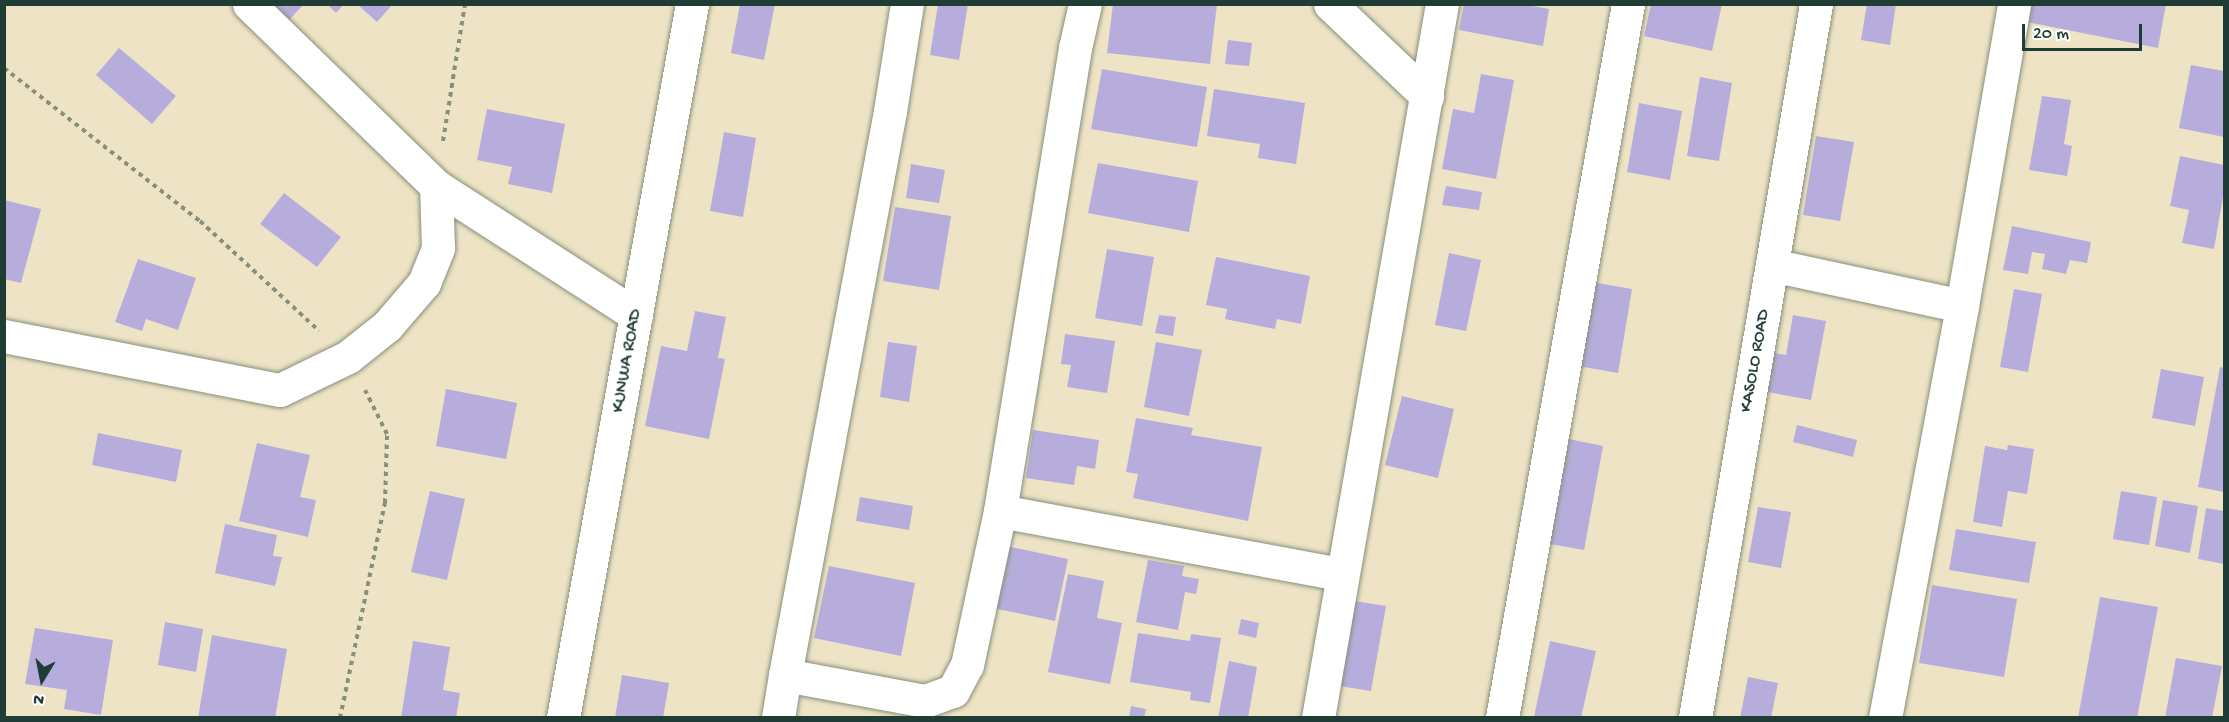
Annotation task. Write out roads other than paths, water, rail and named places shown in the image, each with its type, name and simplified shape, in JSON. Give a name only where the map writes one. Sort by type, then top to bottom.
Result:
[{"type":"street","points":[[249,4],[436,186],[636,315]]},
{"type":"street","name":"KUNWA ROAD","points":[[562,717],[692,4]]},
{"type":"street","points":[[778,717],[888,123],[907,4]]},
{"type":"street","points":[[785,675],[925,701],[953,691],[967,664],[1000,511],[1073,60],[1085,4]]},
{"type":"street","points":[[1330,4],[1427,96]]},
{"type":"street","points":[[1318,717],[1341,574],[1442,4]]},
{"type":"street","points":[[1502,717],[1628,4]]},
{"type":"street","name":"KASOLO ROAD","points":[[1695,717],[1816,4]]},
{"type":"street","points":[[1885,717],[1962,306],[2014,4]]},
{"type":"street","points":[[4,336],[280,390],[348,357],[387,326],[424,283],[438,248],[436,186]]},
{"type":"street","points":[[1772,266],[1962,306]]},
{"type":"street","points":[[1000,511],[1341,574]]}]
